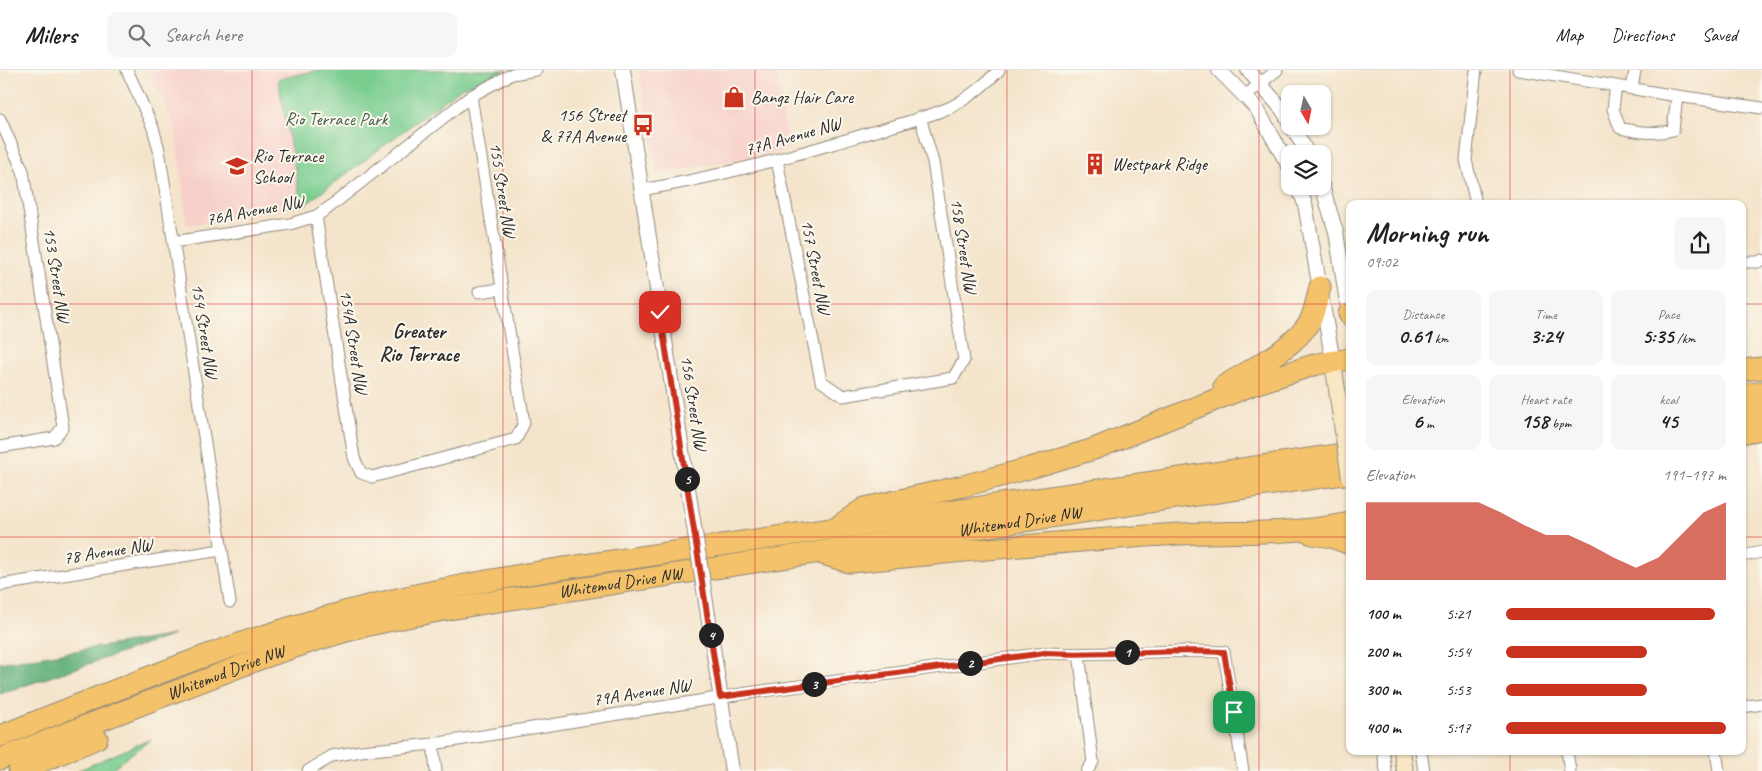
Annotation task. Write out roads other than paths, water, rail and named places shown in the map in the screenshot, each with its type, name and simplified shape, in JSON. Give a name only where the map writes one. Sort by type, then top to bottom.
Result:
[{"type":"highway","points":[[1128,435],[1223,386],[1287,347],[1300,335],[1311,319],[1320,287]]},
{"type":"highway","points":[[836,528],[864,508],[964,486],[1030,468],[1094,448],[1254,384],[1317,364],[1341,360]]},
{"type":"highway","points":[[1746,370],[1762,368]]},
{"type":"highway","points":[[1746,394],[1762,392]]},
{"type":"highway","points":[[1746,414],[1762,412]]},
{"type":"highway","points":[[1746,432],[1762,429]]},
{"type":"highway","name":"Whitemud Drive NW","points":[[0,736],[182,664],[238,644],[325,617],[413,594],[528,574],[1346,454]]},
{"type":"highway","name":"Whitemud Drive NW","points":[[0,759],[262,658],[307,642],[366,626],[472,604],[576,590],[815,552],[1346,474]]},
{"type":"highway","points":[[815,552],[849,562],[1071,542],[1181,534],[1292,530],[1346,523]]},
{"type":"highway","points":[[1292,530],[1332,537],[1346,542]]},
{"type":"highway","points":[[19,771],[67,749],[237,682],[262,658]]},
{"type":"main road","points":[[1341,360],[1341,423],[1346,454]]},
{"type":"main road","points":[[1403,755],[1405,771]]},
{"type":"street","name":"154 Street NW","points":[[126,70],[157,139],[230,602]]},
{"type":"street","name":"76A Avenue NW","points":[[173,242],[290,224],[316,216],[327,210],[471,96],[512,74],[536,70]]},
{"type":"street","name":"156 Street NW","points":[[623,70],[732,771]]},
{"type":"street","name":"77A Avenue NW","points":[[642,190],[674,185],[777,160],[920,118],[952,106],[988,82],[999,70]]},
{"type":"street","points":[[1220,70],[1257,108],[1281,152]]},
{"type":"street","points":[[1248,70],[1281,109]]},
{"type":"street","points":[[1246,96],[1277,70]]},
{"type":"street","points":[[1475,200],[1466,160],[1476,70]]},
{"type":"street","points":[[1518,70],[1762,108]]},
{"type":"street","points":[[1632,89],[1635,70]]},
{"type":"street","points":[[1616,86],[1613,109],[1620,128],[1639,132],[1673,130],[1678,96]]},
{"type":"street","name":"155 Street NW","points":[[471,96],[524,423],[516,439]]},
{"type":"street","name":"158 Street NW","points":[[821,381],[843,396],[953,378],[964,360],[933,162],[920,118]]},
{"type":"street","name":"153 Street NW","points":[[0,119],[23,171],[63,427],[54,438],[0,447]]},
{"type":"street","name":"157 Street NW","points":[[777,160],[821,381]]},
{"type":"street","points":[[1302,195],[1305,204],[1320,287],[1341,360]]},
{"type":"street","points":[[1325,195],[1336,232],[1346,293]]},
{"type":"street","name":"154A Street NW","points":[[316,216],[354,458],[362,473],[372,477],[516,439]]},
{"type":"street","points":[[1746,262],[1762,260]]},
{"type":"street","points":[[479,292],[501,289]]},
{"type":"street","name":"78 Avenue NW","points":[[0,586],[222,550]]},
{"type":"street","points":[[1746,555],[1762,552]]},
{"type":"street","name":"79A Avenue NW","points":[[308,771],[332,756],[432,744],[720,697],[1045,653],[1079,654],[1161,651],[1224,652],[1243,771]]},
{"type":"street","points":[[1079,654],[1093,762],[1087,771]]},
{"type":"street","points":[[1746,706],[1762,704]]},
{"type":"street","points":[[432,744],[436,771]]},
{"type":"street","points":[[1384,755],[1386,771]]},
{"type":"street","points":[[1422,755],[1424,771]]},
{"type":"street","points":[[1568,755],[1570,771]]},
{"type":"street","points":[[1717,755],[1719,771]]},
{"type":"place","name":"Bangz Hair Care","points":[[734,97]]},
{"type":"place","name":"156 Street & 77A Avenue","points":[[643,125]]},
{"type":"place","name":"Westpark Ridge","points":[[1095,164]]},
{"type":"place","name":"Rio Terrace School","points":[[237,166]]},
{"type":"district","name":"Greater Rio Terrace","points":[[419,342]]},
{"type":"park label","name":"Rio Terrace Park","points":[[336,119]]}]
